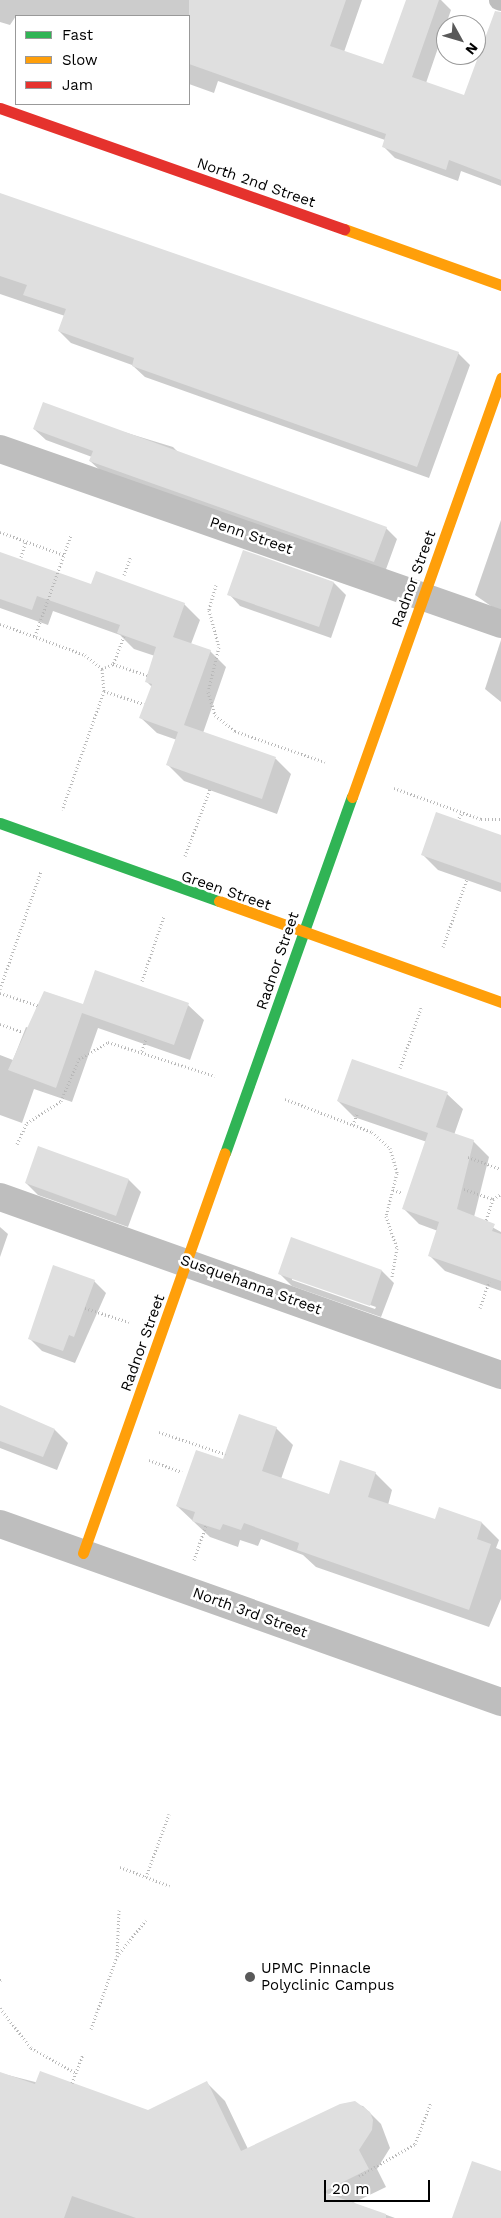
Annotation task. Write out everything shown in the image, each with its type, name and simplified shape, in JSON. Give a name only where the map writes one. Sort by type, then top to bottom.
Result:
[{"type":"street","name":"North 2nd Street","points":[[0,108],[501,285]]},
{"type":"street","name":"Radnor Street","points":[[83,1554],[501,378]]},
{"type":"street","name":"Penn Street","points":[[0,449],[501,624]]},
{"type":"street","name":"Green Street","points":[[0,823],[303,934],[501,1002]]},
{"type":"street","name":"Susquehanna Street","points":[[0,1197],[501,1375]]},
{"type":"street","name":"North 3rd Street","points":[[0,1524],[501,1702]]},
{"type":"path","points":[[0,532],[64,555]]},
{"type":"path","points":[[35,636],[71,535]]},
{"type":"path","points":[[21,557],[26,541]]},
{"type":"path","points":[[124,575],[131,556]]},
{"type":"path","points":[[216,585],[209,610],[219,648],[208,700],[220,722],[247,736],[324,762]]},
{"type":"path","points":[[0,624],[85,654],[102,669],[104,691],[62,810]]},
{"type":"path","points":[[114,664],[124,636]]},
{"type":"path","points":[[102,669],[114,664],[147,674]]},
{"type":"path","points":[[104,691],[144,704]]},
{"type":"path","points":[[244,743],[247,736]]},
{"type":"path","points":[[394,788],[489,821],[501,819]]},
{"type":"path","points":[[185,856],[210,789]]},
{"type":"path","points":[[459,818],[462,813]]},
{"type":"path","points":[[0,989],[41,870]]},
{"type":"path","points":[[442,949],[467,879]]},
{"type":"path","points":[[142,981],[165,913]]},
{"type":"path","points":[[0,993],[39,1006]]},
{"type":"path","points":[[400,1068],[422,1006]]},
{"type":"path","points":[[0,1024],[23,1032]]},
{"type":"path","points":[[142,1051],[146,1039]]},
{"type":"path","points":[[17,1144],[27,1123],[60,1100],[85,1052],[108,1042],[142,1051],[215,1076]]},
{"type":"path","points":[[284,1099],[353,1124],[378,1136],[390,1148],[397,1164],[386,1216],[398,1248],[392,1277]]},
{"type":"path","points":[[353,1124],[357,1114]]},
{"type":"path","points":[[468,1157],[501,1168]]},
{"type":"path","points":[[464,1189],[493,1199]]},
{"type":"path","points":[[393,1190],[403,1193]]},
{"type":"path","points":[[486,1220],[493,1199],[501,1194]]},
{"type":"path","points":[[480,1308],[488,1282]]},
{"type":"path","points":[[85,1308],[129,1322]]},
{"type":"path","points":[[157,1430],[225,1454]]},
{"type":"path","points":[[146,1459],[182,1472]]},
{"type":"path","points":[[194,1560],[206,1525]]},
{"type":"path","points":[[146,1877],[168,1814]]},
{"type":"path","points":[[120,1867],[170,1886]]},
{"type":"path","points":[[91,2029],[117,1956],[119,1910]]},
{"type":"path","points":[[117,1956],[146,1920]]},
{"type":"path","points":[[0,2008],[31,2048],[76,2072]]},
{"type":"path","points":[[72,2083],[82,2054]]},
{"type":"path","points":[[359,2176],[415,2144],[432,2102]]},
{"type":"building","points":[[189,0],[346,0],[330,46],[383,64],[406,0],[439,0],[412,77],[464,95],[475,65],[486,65],[486,35],[495,11],[501,12],[501,180],[449,160],[446,170],[382,147],[386,134],[190,64]]},
{"type":"building","points":[[0,193],[459,352],[417,467],[132,366],[134,358],[58,331],[66,309],[23,295],[27,285],[0,276]]},
{"type":"building","points":[[43,402],[387,527],[374,562],[89,461],[93,451],[33,429]]},
{"type":"building","points":[[243,550],[334,582],[319,627],[227,595]]},
{"type":"building","points":[[0,552],[91,584],[96,571],[185,603],[173,637],[211,650],[184,725],[276,757],[262,799],[166,765],[178,732],[139,718],[152,684],[145,682],[156,647],[117,633],[120,625],[37,596],[32,610],[0,599]]},
{"type":"building","points":[[436,812],[501,835],[501,883],[421,855]]},
{"type":"building","points":[[95,970],[189,1003],[174,1045],[82,1013],[56,1088],[8,1070],[44,991],[83,1004]]},
{"type":"building","points":[[352,1059],[448,1092],[436,1127],[474,1140],[457,1209],[495,1224],[492,1231],[501,1234],[501,1281],[428,1256],[439,1222],[402,1209],[428,1133],[337,1101]]},
{"type":"building","points":[[38,1146],[129,1179],[116,1216],[25,1183]]},
{"type":"building","points":[[291,1237],[382,1270],[370,1306],[278,1274]]},
{"type":"building","points":[[53,1265],[95,1280],[74,1337],[69,1335],[63,1351],[28,1339]]},
{"type":"building","points":[[0,1405],[55,1429],[43,1457],[0,1441]]},
{"type":"building","points":[[239,1414],[277,1427],[262,1471],[329,1494],[340,1460],[376,1472],[368,1497],[435,1519],[439,1507],[482,1522],[477,1539],[491,1544],[469,1610],[297,1550],[299,1543],[244,1523],[241,1530],[223,1524],[220,1530],[192,1521],[195,1512],[176,1506],[196,1450],[223,1459]]},
{"type":"building","points":[[40,2071],[148,2110],[207,2081],[241,2151],[340,2104],[355,2101],[370,2112],[373,2120],[372,2130],[359,2150],[369,2169],[323,2192],[386,2214],[386,2218],[136,2218],[72,2196],[64,2218],[0,2218],[0,2072],[35,2084]]},
{"type":"building","points":[[472,2161],[501,2171],[501,2218],[452,2218]]},
{"type":"traffic: fast","points":[[225,1153],[352,797]]},
{"type":"traffic: fast","points":[[0,823],[219,901]]},
{"type":"traffic: slow","points":[[344,229],[501,285]]},
{"type":"traffic: slow","points":[[352,797],[501,378]]},
{"type":"traffic: slow","points":[[219,901],[501,1002]]},
{"type":"traffic: slow","points":[[83,1553],[225,1153]]},
{"type":"traffic: jam","points":[[0,108],[344,229]]},
{"type":"place","name":"UPMC Pinnacle Polyclinic Campus","points":[[250,1977]]}]
